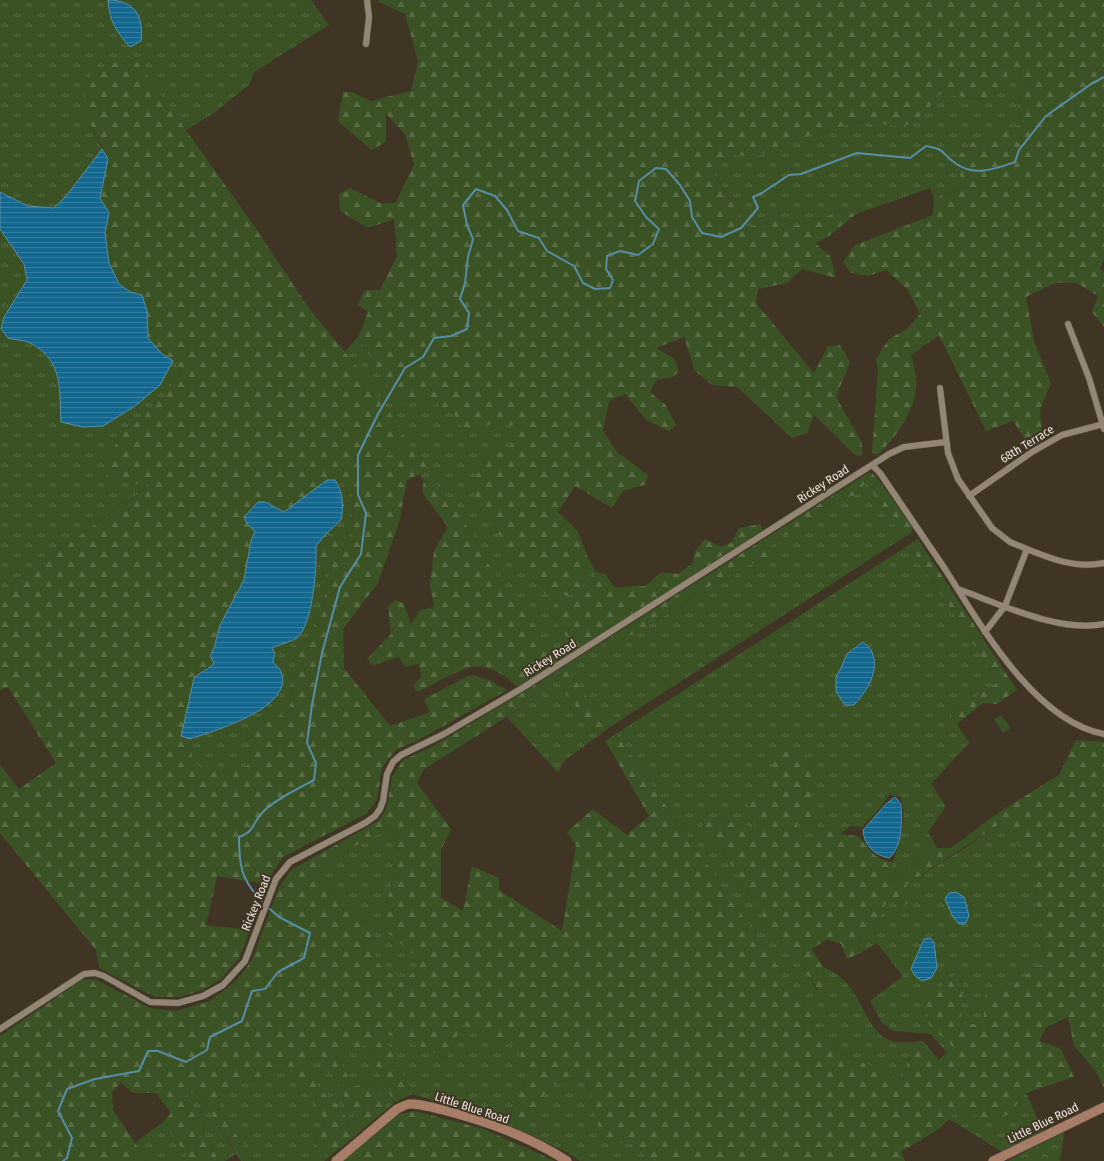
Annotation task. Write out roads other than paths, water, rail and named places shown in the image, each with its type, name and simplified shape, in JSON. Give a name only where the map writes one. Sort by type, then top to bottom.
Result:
[{"type":"street","points":[[366,44],[369,17],[367,0]]},
{"type":"street","points":[[1068,324],[1089,378],[1104,426]]},
{"type":"street","points":[[940,388],[946,442],[952,467],[969,496],[992,528],[999,535],[1010,542],[1072,564],[1086,565],[1104,563]]},
{"type":"street","name":"68th Terrace","points":[[969,496],[1032,452],[1062,435],[1104,426]]},
{"type":"street","name":"Rickey Road","points":[[0,1029],[84,974],[95,973],[104,976],[150,1002],[166,1004],[191,1000],[203,996],[223,985],[245,961],[276,879],[282,869],[290,862],[366,823],[375,816],[383,801],[388,770],[401,755],[444,734],[524,687],[872,465],[904,447],[946,442]]},
{"type":"street","points":[[872,465],[898,499],[985,632],[1013,669],[1056,712],[1089,730],[1104,734]]},
{"type":"street","points":[[985,632],[1005,606],[1027,549]]},
{"type":"street","points":[[958,589],[1005,606],[1060,623],[1104,624]]},
{"type":"street","name":"Little Blue Road","points":[[336,1161],[397,1109],[408,1104],[420,1104],[496,1126],[527,1140],[566,1161]]},
{"type":"street","name":"Little Blue Road","points":[[993,1161],[1104,1107]]},
{"type":"water","points":[[108,0],[125,3],[136,12],[141,24],[141,41],[130,47],[125,41],[114,25],[110,14]]},
{"type":"water","points":[[102,149],[108,159],[100,198],[109,213],[105,233],[109,263],[119,284],[130,292],[142,295],[147,311],[148,338],[161,353],[173,361],[160,385],[135,406],[103,426],[83,427],[61,422],[58,378],[50,359],[32,344],[8,338],[1,329],[4,317],[27,280],[24,264],[0,229],[0,192],[28,206],[54,208],[67,195]]},
{"type":"water","points":[[327,480],[335,480],[340,489],[343,504],[341,520],[316,546],[315,580],[311,607],[303,630],[298,637],[272,648],[275,654],[273,662],[281,672],[282,685],[276,697],[264,707],[233,724],[190,739],[181,736],[194,678],[214,663],[210,656],[214,648],[220,625],[244,580],[251,541],[255,531],[248,525],[244,517],[258,502],[265,502],[284,512]]},
{"type":"water","points":[[863,642],[874,656],[873,674],[865,691],[854,705],[845,705],[836,692],[836,677],[847,654]]},
{"type":"water","points":[[895,797],[901,804],[901,833],[897,847],[889,858],[883,857],[870,848],[865,840],[863,830],[886,804]]},
{"type":"water","points":[[956,892],[964,897],[969,916],[965,924],[959,924],[953,917],[945,899],[949,893]]},
{"type":"water","points":[[930,938],[934,942],[937,968],[931,978],[922,981],[915,976],[911,969],[924,939]]},
{"type":"waterway","points":[[262,901],[245,879],[241,864],[239,837],[251,829],[266,808],[314,780],[316,763],[307,743],[312,705],[322,653],[340,587],[361,554],[366,513],[358,495],[358,455],[378,414],[405,368],[423,357],[434,338],[451,336],[467,329],[469,313],[460,299],[465,283],[468,257],[473,239],[467,225],[463,205],[476,189],[495,196],[507,210],[518,231],[539,238],[547,251],[574,266],[583,283],[595,289],[610,288],[613,280],[606,269],[607,256],[620,251],[638,255],[653,244],[659,229],[646,217],[635,201],[639,181],[656,168],[666,169],[680,185],[690,201],[692,217],[702,233],[721,237],[741,228],[758,208],[753,197],[762,193],[789,175],[801,174],[857,153],[910,158],[926,146],[933,147],[941,150],[950,160],[962,167],[977,171],[992,169],[1015,162],[1019,150],[1046,116],[1091,84],[1104,77]]},
{"type":"waterway","points":[[63,1161],[67,1158],[72,1138],[58,1111],[67,1089],[95,1079],[139,1071],[148,1051],[158,1051],[186,1062],[207,1050],[210,1037],[242,1021],[252,991],[265,989],[278,972],[304,958],[310,933],[279,917],[270,909]]}]
